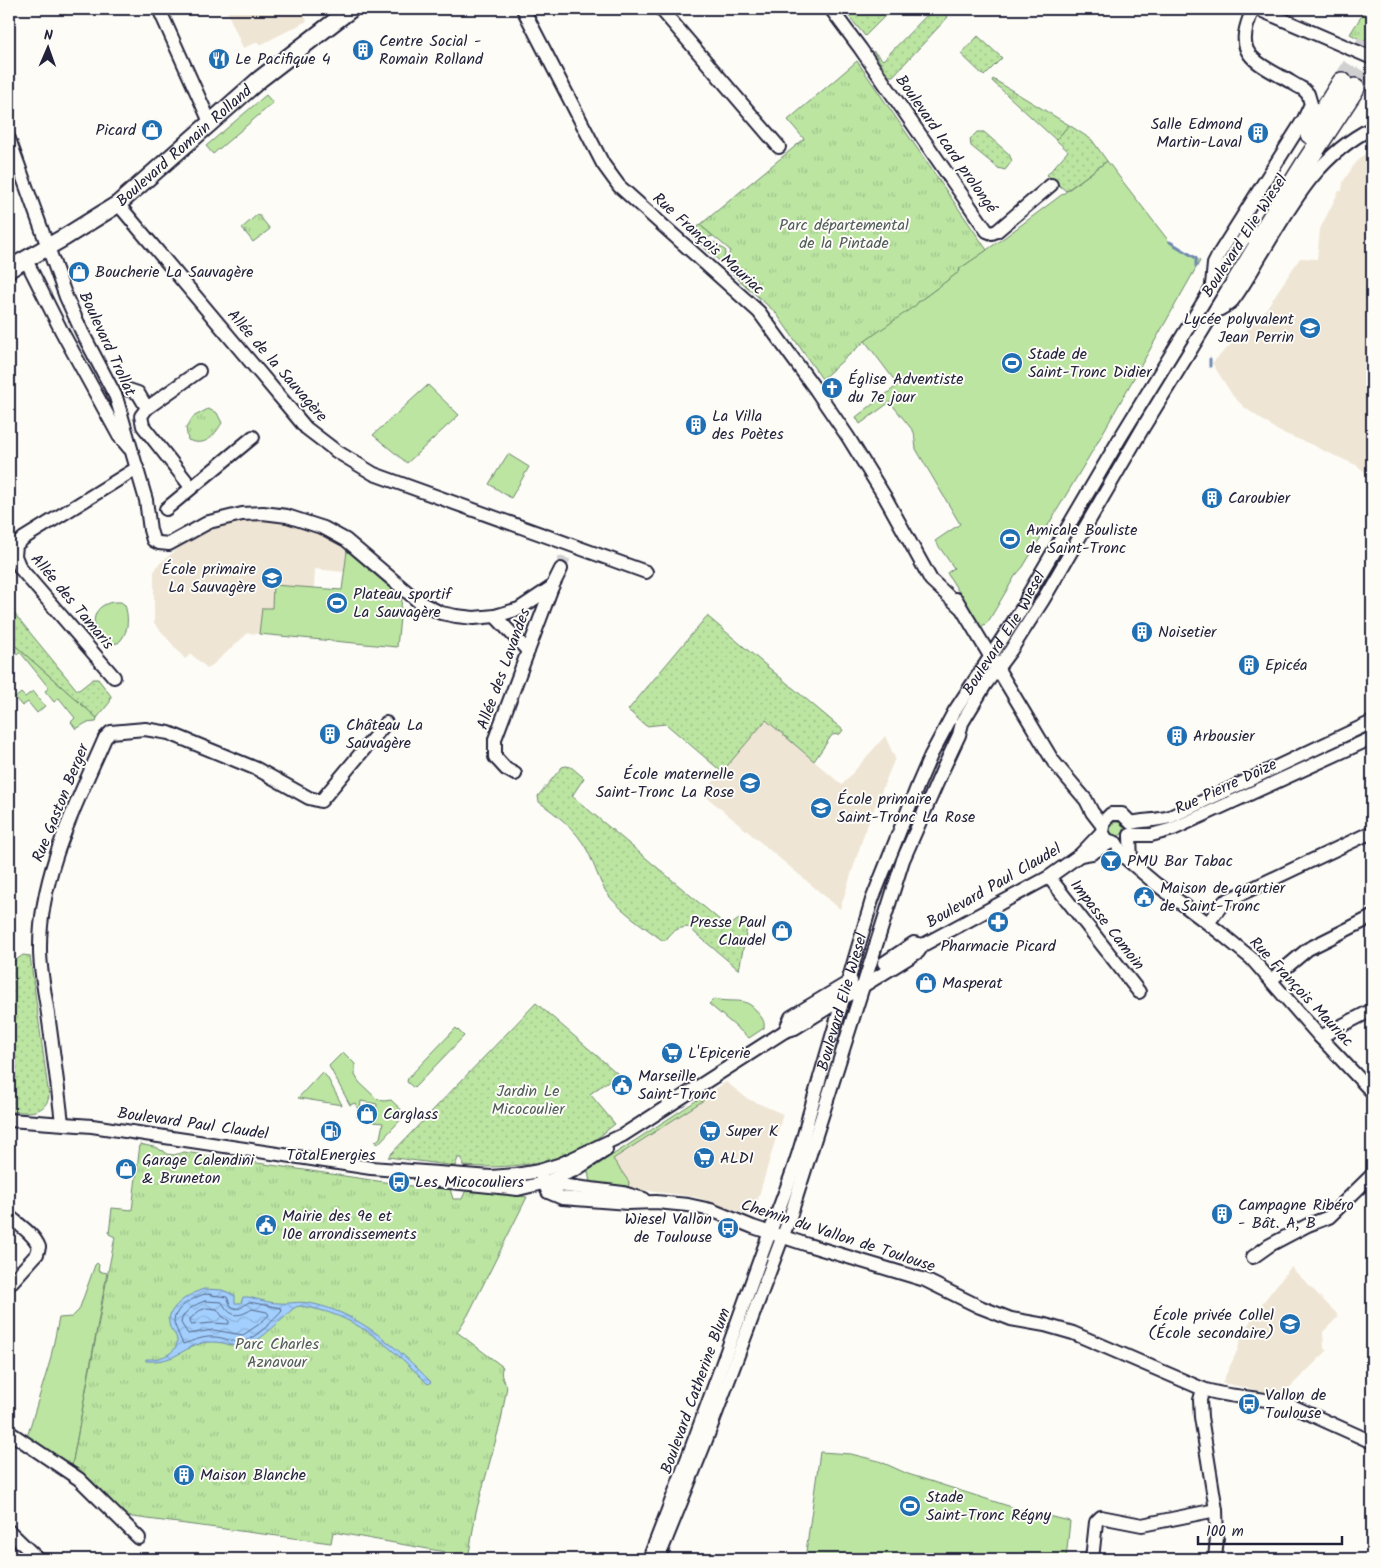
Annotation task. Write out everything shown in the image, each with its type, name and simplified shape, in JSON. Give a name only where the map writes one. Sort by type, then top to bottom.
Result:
[{"type":"highway","name":"Boulevard Elie Wiesel","points":[[1254,236],[1304,166],[1349,85]]},
{"type":"main road","name":"Boulevard Romain Rolland","points":[[9,269],[49,247],[118,204],[277,65],[351,9]]},
{"type":"street","points":[[158,9],[210,122]]},
{"type":"street","name":"Rue François Mauriac","points":[[523,9],[603,164],[619,186],[759,312],[816,390],[885,497],[896,506],[924,554],[952,591],[1056,766],[1086,800],[1104,836],[1114,843],[1124,857],[1161,888],[1246,954],[1372,1092]]},
{"type":"street","points":[[661,9],[779,147]]},
{"type":"street","name":"Boulevard Icard prolongé","points":[[831,9],[987,231],[992,233],[997,231],[1051,186]]},
{"type":"street","points":[[1212,288],[1214,264],[1219,254],[1309,109],[1311,99],[1308,94],[1290,80],[1263,68],[1250,56],[1246,48],[1245,39],[1246,29],[1253,9]]},
{"type":"street","points":[[1258,9],[1372,58]]},
{"type":"street","points":[[1212,314],[1232,302],[1285,216],[1317,171],[1341,146],[1372,128]]},
{"type":"street","name":"Boulevard Trollat","points":[[9,139],[66,297],[82,332],[114,391],[146,500],[153,540],[169,544],[209,522],[242,514],[263,513],[287,516],[324,528],[346,540],[412,597],[430,608],[456,616],[474,618],[495,616],[519,609],[552,587]]},
{"type":"street","name":"Allée de la Sauvagère","points":[[118,204],[306,428],[336,451],[374,474],[568,551],[646,572]]},
{"type":"street","name":"Boulevard Elie Wiesel","points":[[776,1235],[872,900],[931,755],[954,712],[1025,604],[1028,595],[1120,438],[1212,288],[1254,236]]},
{"type":"street","name":"Boulevard Elie Wiesel","points":[[776,1235],[806,1168],[903,860],[959,735],[962,723],[1043,600],[1144,426],[1212,314],[1254,236]]},
{"type":"street","name":"Boulevard Trollat","points":[[26,260],[61,330],[119,436],[136,462]]},
{"type":"street","points":[[191,487],[143,426],[141,416],[147,408],[199,371]]},
{"type":"street","points":[[114,391],[118,385],[138,393],[147,408]]},
{"type":"street","points":[[166,509],[253,437]]},
{"type":"street","name":"Allée des Tamaris","points":[[114,676],[20,568],[15,556],[16,545],[136,462]]},
{"type":"street","name":"Allée des Lavandes","points":[[515,774],[506,769],[495,757],[495,739],[552,587],[561,568]]},
{"type":"street","points":[[495,616],[528,651]]},
{"type":"street","name":"Rue Pierre Doize","points":[[1130,831],[1151,822],[1170,817],[1372,722]]},
{"type":"street","name":"Rue Gaston Berger","points":[[62,1123],[41,958],[42,918],[52,867],[61,841],[105,738],[110,732],[145,729],[169,733],[242,762],[309,798],[321,801],[386,723]]},
{"type":"street","name":"Rue Pierre Doize","points":[[1130,831],[1151,835],[1173,829],[1372,738]]},
{"type":"street","points":[[1325,744],[1332,756]]},
{"type":"street","name":"Rue François Mauriac","points":[[1086,800],[1111,814],[1122,814],[1130,831]]},
{"type":"street","points":[[1102,829],[1104,821],[1111,814]]},
{"type":"street","name":"Boulevard Paul Claudel","points":[[9,1120],[62,1123],[141,1132],[371,1168],[399,1177],[518,1189],[541,1177],[575,1170],[604,1152],[623,1135],[785,1031],[795,1028],[843,998],[866,979],[918,952],[923,945],[1049,877],[1080,855],[1102,829]]},
{"type":"street","points":[[1114,843],[1126,840],[1130,831]]},
{"type":"street","points":[[1130,831],[1131,861]]},
{"type":"street","points":[[1208,923],[1224,902],[1372,832]]},
{"type":"street","name":"Boulevard Paul Claudel","points":[[1080,855],[1092,853],[1114,843]]},
{"type":"street","name":"Impasse Camoin","points":[[1049,877],[1139,992]]},
{"type":"street","points":[[1271,980],[1308,949],[1372,917]]},
{"type":"street","name":"Boulevard Paul Claudel","points":[[785,1031],[791,1017],[848,983],[866,979]]},
{"type":"street","points":[[1320,1037],[1372,1010]]},
{"type":"street","points":[[1253,1257],[1270,1244],[1329,1217],[1372,1175]]},
{"type":"street","name":"Chemin du Vallon de Toulouse","points":[[541,1177],[548,1192],[562,1198],[628,1203],[656,1202],[701,1207],[776,1235],[925,1280],[980,1307],[1011,1319],[1045,1325],[1073,1333],[1203,1389],[1280,1402],[1372,1442]]},
{"type":"street","points":[[9,1216],[34,1238],[39,1247],[37,1254],[9,1285]]},
{"type":"street","name":"Boulevard Catherine Blum","points":[[649,1559],[776,1235]]},
{"type":"street","name":"Boulevard Catherine Blum","points":[[658,1559],[706,1440],[776,1235]]},
{"type":"street","points":[[1203,1389],[1200,1400],[1201,1417],[1216,1510],[1218,1537],[1215,1559]]},
{"type":"street","points":[[9,1432],[79,1479],[139,1538]]},
{"type":"street","points":[[1092,1559],[1096,1522],[1101,1517],[1142,1525],[1216,1510]]},
{"type":"street","points":[[9,1532],[38,1559]]},
{"type":"shaded area","points":[[226,9],[309,9],[303,12],[307,21],[260,45],[258,42],[243,48]]},
{"type":"shaded area","name":"Lycée polyvalent Jean Perrin","points":[[1372,149],[1372,477],[1356,465],[1278,431],[1244,407],[1233,396],[1212,363],[1264,312],[1300,258],[1317,259],[1320,229],[1339,191],[1342,191],[1343,182],[1361,157]]},
{"type":"shaded area","points":[[257,519],[284,522],[312,530],[326,537],[347,551],[344,572],[315,569],[314,588],[273,585],[272,608],[262,608],[259,634],[248,633],[208,669],[191,654],[185,659],[154,623],[154,572],[158,565],[183,544],[202,532],[234,522]]},
{"type":"shaded area","name":"École primaire Saint-Tronc La Rose","points":[[766,720],[842,785],[885,736],[895,758],[865,831],[840,909],[703,794]]},
{"type":"shaded area","points":[[726,1082],[748,1099],[783,1114],[753,1216],[695,1197],[590,1183],[588,1171]]},
{"type":"shaded area","name":"École privée Collel (École secondaire)","points":[[1291,1267],[1339,1316],[1323,1332],[1324,1348],[1327,1351],[1282,1395],[1222,1383],[1238,1349],[1242,1334],[1264,1301]]},
{"type":"green space","points":[[843,9],[892,9],[865,36]]},
{"type":"green space","points":[[933,9],[939,9],[948,17],[893,76],[889,76],[873,51],[883,60]]},
{"type":"green space","points":[[1366,9],[1372,9],[1372,38],[1368,36],[1364,41],[1350,34]]},
{"type":"green space","points":[[978,36],[1002,58],[984,76],[961,54]]},
{"type":"green space","name":"Parc départemental de la Pintade","points":[[857,61],[987,250],[959,269],[960,271],[916,305],[865,341],[822,379],[776,313],[726,268],[730,250],[700,225],[804,139],[788,120]]},
{"type":"green space","points":[[993,79],[1069,125],[1056,140],[992,81]]},
{"type":"green space","points":[[266,95],[273,103],[213,154],[206,146]]},
{"type":"green space","points":[[1069,125],[1092,140],[1107,161],[1066,191],[1047,175],[1068,151],[1056,140]]},
{"type":"green space","points":[[977,132],[984,132],[1009,154],[1012,161],[1005,170],[998,168],[971,146],[970,139]]},
{"type":"green space","name":"Stade de Saint-Tronc Didier","points":[[1107,161],[1171,244],[1200,261],[1096,445],[1023,567],[1015,576],[988,622],[981,627],[947,573],[954,568],[935,541],[960,524],[916,449],[914,432],[890,402],[860,424],[856,417],[898,385],[865,341],[960,271],[959,269]]},
{"type":"green space","points":[[258,214],[270,229],[253,242],[242,228]]},
{"type":"green space","points":[[700,225],[713,236],[697,241],[690,234]]},
{"type":"green space","points":[[714,242],[726,251],[722,263],[701,245]]},
{"type":"green space","points":[[428,385],[459,415],[407,463],[373,435]]},
{"type":"green space","points":[[208,409],[217,413],[222,423],[212,436],[204,441],[194,442],[188,440],[186,428],[193,417]]},
{"type":"green space","points":[[508,454],[529,467],[511,498],[489,484]]},
{"type":"green space","name":"Plateau sportif La Sauvagère","points":[[347,551],[402,598],[397,647],[259,634],[262,608],[272,608],[273,585],[342,590]]},
{"type":"green space","points":[[121,602],[125,605],[127,625],[122,639],[118,643],[105,644],[97,632],[94,619],[100,608],[105,604]]},
{"type":"green space","points":[[9,607],[77,690],[93,679],[98,679],[111,696],[110,702],[97,718],[9,640]]},
{"type":"green space","points":[[707,616],[843,730],[840,734],[832,735],[814,761],[766,720],[722,772],[666,724],[646,726],[628,710]]},
{"type":"green space","points":[[9,640],[97,718],[96,722],[86,723],[76,729],[71,722],[75,718],[59,698],[54,702],[45,691],[49,688],[20,652],[15,655],[9,648]]},
{"type":"green space","points":[[33,691],[45,706],[37,713],[28,702],[22,706],[15,698],[21,693],[25,697]]},
{"type":"green space","points":[[562,767],[571,767],[584,778],[572,796],[728,927],[739,919],[745,922],[747,928],[739,970],[688,927],[675,930],[666,940],[662,940],[627,913],[609,896],[602,885],[583,842],[559,817],[539,802],[538,796]]},
{"type":"green space","points":[[1114,822],[1120,822],[1124,829],[1120,836],[1114,836],[1110,832],[1110,826]]},
{"type":"green space","points":[[23,955],[30,956],[49,1097],[43,1107],[33,1112],[9,1111],[9,965]]},
{"type":"green space","points":[[714,999],[739,1001],[749,1004],[762,1018],[764,1028],[749,1038],[709,1004]]},
{"type":"green space","name":"Jardin Le Micocoulier","points":[[536,1003],[618,1074],[590,1094],[615,1124],[593,1141],[576,1150],[545,1161],[528,1164],[495,1167],[463,1166],[462,1158],[458,1158],[455,1166],[388,1157]]},
{"type":"green space","points":[[456,1028],[464,1036],[414,1088],[407,1082],[408,1078]]},
{"type":"green space","points":[[343,1052],[355,1064],[355,1075],[359,1082],[377,1099],[391,1100],[406,1114],[378,1144],[375,1142],[380,1138],[383,1123],[373,1122],[375,1120],[377,1104],[361,1101],[359,1117],[357,1117],[358,1109],[355,1103],[350,1105],[329,1066]]},
{"type":"green space","points":[[322,1072],[327,1077],[342,1105],[298,1098]]},
{"type":"green space","points":[[705,1095],[707,1098],[613,1159],[629,1182],[628,1188],[590,1183],[588,1171]]},
{"type":"green space","name":"Parc Charles Aznavour","points":[[140,1144],[158,1148],[166,1154],[174,1155],[184,1152],[411,1186],[450,1189],[453,1199],[462,1199],[466,1190],[527,1197],[468,1315],[457,1332],[503,1367],[501,1374],[507,1386],[501,1421],[476,1512],[468,1559],[444,1559],[445,1552],[333,1532],[331,1543],[125,1516],[83,1473],[72,1466],[115,1237],[109,1234],[112,1208],[132,1210]]},
{"type":"green space","points":[[97,1263],[99,1265],[98,1271],[107,1273],[72,1466],[27,1437],[50,1361],[59,1318],[72,1317],[79,1310]]},
{"type":"green space","name":"Stade Saint-Tronc Régny","points":[[820,1452],[851,1454],[879,1461],[908,1474],[1021,1510],[1070,1521],[1066,1559],[805,1559]]},
{"type":"water","points":[[204,1289],[222,1290],[235,1295],[235,1303],[241,1303],[243,1297],[275,1303],[305,1302],[344,1314],[376,1333],[431,1382],[428,1384],[403,1359],[360,1327],[328,1312],[302,1306],[293,1309],[263,1336],[248,1345],[240,1346],[205,1342],[192,1346],[169,1358],[146,1361],[146,1359],[166,1356],[174,1350],[177,1341],[170,1327],[170,1314],[185,1298]]},
{"type":"waterway","points":[[1170,242],[1196,258],[1196,266]]},
{"type":"waterway","points":[[1210,359],[1210,366]]},
{"type":"tunnel","points":[[1342,82],[1372,33]]},
{"type":"tunnel","points":[[1355,88],[1372,59]]},
{"type":"tunnel","points":[[561,569],[565,556]]},
{"type":"place","name":"Centre Social - Romain Rolland","points":[[363,50]]},
{"type":"place","name":"Le Pacifique 4","points":[[219,59]]},
{"type":"place","name":"Picard","points":[[152,130]]},
{"type":"place","name":"Salle Edmond Martin-Laval","points":[[1258,133]]},
{"type":"place","name":"Boucherie La Sauvagère","points":[[79,272]]},
{"type":"place","name":"Lycée polyvalent Jean Perrin","points":[[1310,328]]},
{"type":"place","name":"Stade de Saint-Tronc Didier","points":[[1012,363]]},
{"type":"place","name":"Église Adventiste du 7e jour","points":[[832,388]]},
{"type":"place","name":"La Villa des Poètes","points":[[696,425]]},
{"type":"place","name":"Caroubier","points":[[1212,498]]},
{"type":"place","name":"Amicale Bouliste de Saint-Tronc","points":[[1010,539]]},
{"type":"place","name":"École primaire La Sauvagère","points":[[272,578]]},
{"type":"place","name":"Plateau sportif La Sauvagère","points":[[337,603]]},
{"type":"place","name":"Noisetier","points":[[1142,632]]},
{"type":"place","name":"Epicéa","points":[[1249,665]]},
{"type":"place","name":"Château La Sauvagère","points":[[330,734]]},
{"type":"place","name":"Arbousier","points":[[1177,736]]},
{"type":"place","name":"École maternelle Saint-Tronc La Rose","points":[[750,783]]},
{"type":"place","name":"École primaire Saint-Tronc La Rose","points":[[821,808]]},
{"type":"place","name":"PMU Bar Tabac","points":[[1111,861]]},
{"type":"place","name":"Maison de quartier de Saint-Tronc","points":[[1144,897]]},
{"type":"place","name":"Pharmacie Picard","points":[[998,922]]},
{"type":"place","name":"Presse Paul Claudel","points":[[782,931]]},
{"type":"place","name":"Masperat","points":[[926,983]]},
{"type":"place","name":"L'Epicerie","points":[[672,1053]]},
{"type":"place","name":"Marseille Saint-Tronc","points":[[622,1085]]},
{"type":"place","name":"Carglass","points":[[367,1114]]},
{"type":"place","name":"TotalEnergies","points":[[331,1131]]},
{"type":"place","name":"Super K","points":[[710,1131]]},
{"type":"place","name":"ALDI","points":[[704,1158]]},
{"type":"place","name":"Garage Calendini & Bruneton","points":[[126,1169]]},
{"type":"place","name":"Les Micocouliers","points":[[399,1182]]},
{"type":"place","name":"Campagne Ribéro - Bât. A, B","points":[[1222,1214]]},
{"type":"place","name":"Mairie des 9e et 10e arrondissements","points":[[266,1225]]},
{"type":"place","name":"Wiesel Vallon de Toulouse","points":[[728,1228]]},
{"type":"place","name":"École privée Collel (École secondaire)","points":[[1290,1324]]},
{"type":"place","name":"Vallon de Toulouse","points":[[1249,1404]]},
{"type":"place","name":"Maison Blanche","points":[[184,1475]]},
{"type":"place","name":"Stade Saint-Tronc Régny","points":[[910,1506]]}]
